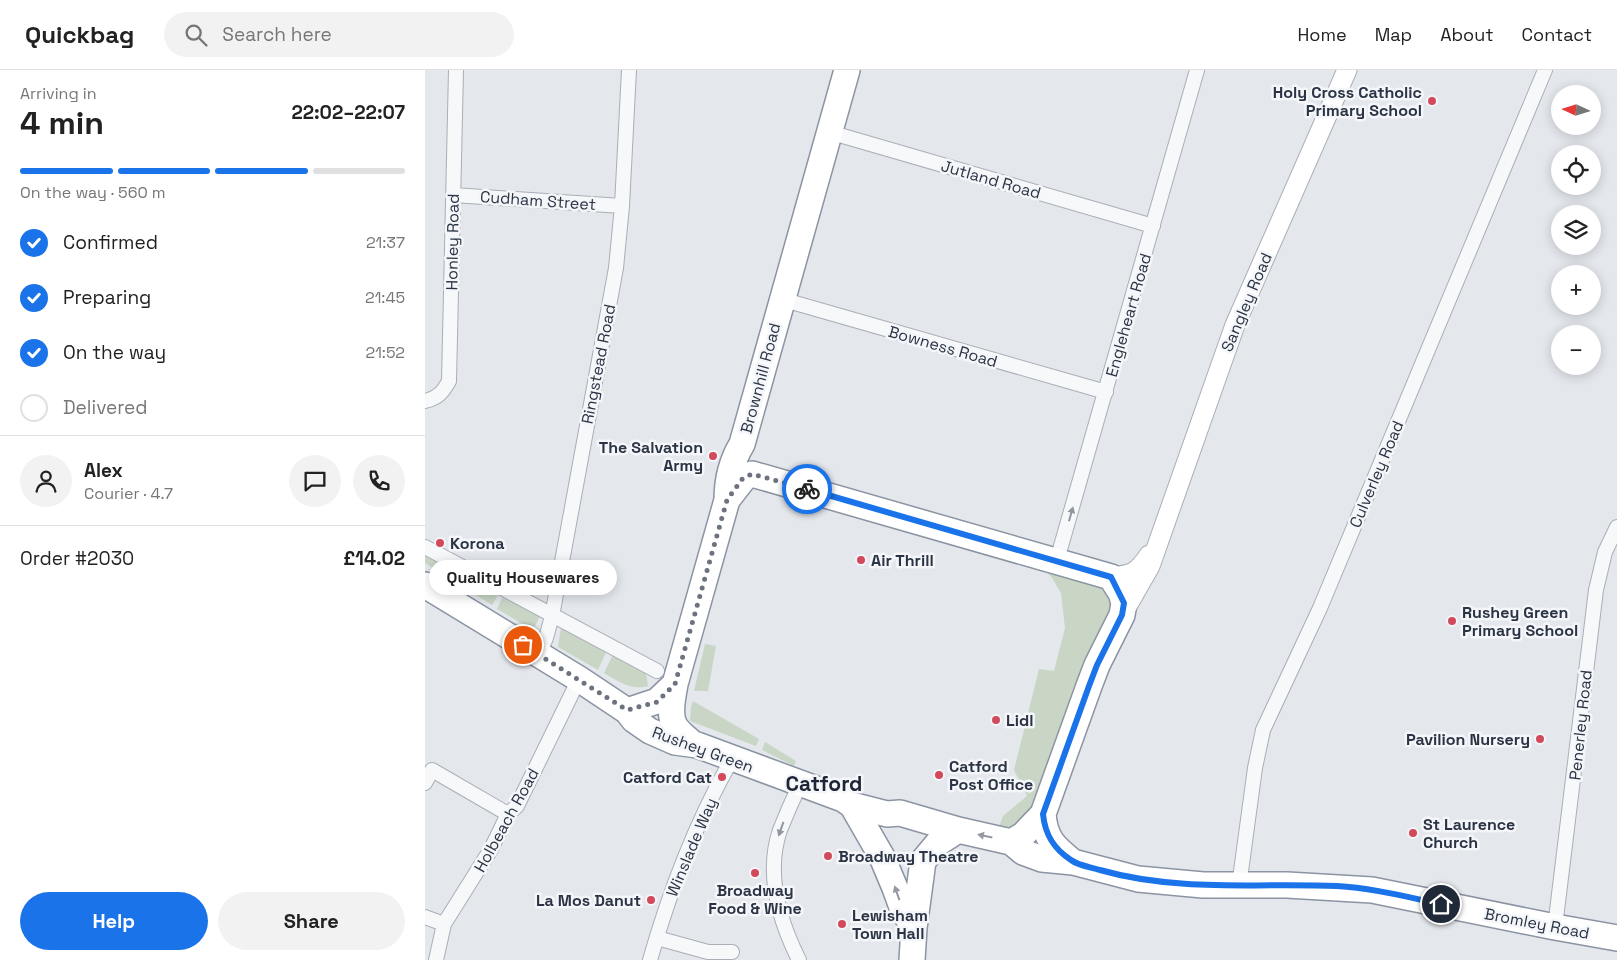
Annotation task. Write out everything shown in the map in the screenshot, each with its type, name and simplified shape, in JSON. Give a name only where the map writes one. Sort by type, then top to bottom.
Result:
[{"type":"highway","name":"Brownhill Road","points":[[627,710],[657,702],[666,678],[727,500],[727,482],[734,456],[742,444],[847,70]]},
{"type":"highway","points":[[742,444],[752,474]]},
{"type":"highway","points":[[727,500],[743,478],[752,474],[1057,560],[1111,577],[1124,603],[1122,615]]},
{"type":"highway","name":"Rushey Green","points":[[425,586],[579,679],[627,710],[634,720],[650,731],[675,742],[693,744],[843,798],[852,805],[887,814],[900,814],[1011,842]]},
{"type":"highway","name":"Sangley Road","points":[[1011,842],[1023,835],[1043,814],[1097,665],[1122,615]]},
{"type":"highway","name":"Brownhill Road","points":[[666,678],[675,727],[693,744]]},
{"type":"highway","points":[[852,805],[882,857],[903,910],[914,928]]},
{"type":"highway","name":"Bromley Road","points":[[1043,814],[1045,831],[1055,847],[1073,862]]},
{"type":"highway","points":[[912,960],[914,928],[923,862],[938,843],[958,830]]},
{"type":"highway","name":"Bromley Road","points":[[1011,842],[1023,852],[1042,859],[1073,862],[1138,879],[1239,886],[1296,885],[1372,890],[1617,938]]},
{"type":"street","name":"Honley Road","points":[[425,401],[443,393],[449,381],[456,70]]},
{"type":"street","name":"Ringstead Road","points":[[539,654],[552,616],[616,268],[622,206],[629,70]]},
{"type":"street","name":"Engleheart Road","points":[[1057,560],[1197,70]]},
{"type":"street","name":"Sangley Road","points":[[1122,615],[1150,566],[1235,324],[1347,70]]},
{"type":"street","name":"Culverley Road","points":[[1239,886],[1255,768],[1263,730],[1320,608],[1545,70]]},
{"type":"street","name":"Jutland Road","points":[[829,132],[1153,226]]},
{"type":"street","name":"Cudham Street","points":[[453,195],[622,206]]},
{"type":"street","name":"Bowness Road","points":[[781,300],[1106,392]]},
{"type":"street","name":"Penerley Road","points":[[1555,927],[1596,590],[1605,552],[1617,527]]},
{"type":"street","name":"Sangley Road","points":[[1111,577],[1130,575],[1140,568],[1159,539]]},
{"type":"street","points":[[425,547],[666,678]]},
{"type":"street","name":"Holbeach Road","points":[[436,960],[443,924],[491,849],[508,814],[517,806],[579,679]]},
{"type":"street","name":"Winslade Way","points":[[650,960],[679,868],[720,779],[732,759]]},
{"type":"street","points":[[425,783],[433,770],[508,814]]},
{"type":"street","points":[[799,960],[786,933],[774,887],[773,870],[780,831],[800,784]]},
{"type":"street","points":[[425,917],[443,924]]},
{"type":"street","points":[[657,938],[708,952],[732,952]]},
{"type":"green space","points":[[425,553],[455,571],[451,579],[425,563]]},
{"type":"green space","points":[[1042,566],[1098,584],[1106,594],[1110,604],[1111,615],[1109,623],[1088,653],[1030,822],[1015,831],[999,827],[1003,816],[1027,796],[1014,770],[1039,669],[1054,671],[1065,628],[1061,593]]},
{"type":"green space","points":[[460,575],[498,595],[492,605],[455,582]]},
{"type":"green space","points":[[502,598],[540,616],[533,630],[497,609]]},
{"type":"green space","points":[[561,627],[607,650],[598,670],[558,647]]},
{"type":"green space","points":[[705,644],[716,646],[708,691],[694,691]]},
{"type":"green space","points":[[613,654],[646,673],[648,686],[630,686],[604,673]]},
{"type":"green space","points":[[693,701],[759,739],[756,746],[690,721]]},
{"type":"green space","points":[[765,742],[796,761],[794,766],[762,750]]},
{"type":"way so far","points":[[523,645],[627,710],[657,702],[675,684],[727,500],[743,478],[752,474],[807,489]]},
{"type":"place","name":"Holy Cross Catholic Primary School","points":[[1432,101]]},
{"type":"place","name":"The Salvation Army","points":[[713,456]]},
{"type":"place","name":"Korona","points":[[440,543]]},
{"type":"place","name":"Air Thrill","points":[[861,560]]},
{"type":"place","name":"Rushey Green Primary School","points":[[1452,621]]},
{"type":"place","name":"Quality Housewares","points":[[523,645]]},
{"type":"place","name":"Lidl","points":[[996,720]]},
{"type":"place","name":"Pavilion Nursery","points":[[1540,739]]},
{"type":"place","name":"Catford Post Office","points":[[939,775]]},
{"type":"place","name":"Catford Cat","points":[[722,777]]},
{"type":"place","name":"St Laurence Church","points":[[1413,833]]},
{"type":"place","name":"Broadway Theatre","points":[[828,856]]},
{"type":"place","name":"Broadway Food & Wine","points":[[755,873]]},
{"type":"place","name":"La Mos Danut","points":[[651,900]]},
{"type":"place","name":"Lewisham Town Hall","points":[[842,924]]},
{"type":"district","name":"Catford","points":[[824,784]]},
{"type":"route","points":[[807,489],[1111,577],[1124,603],[1122,615],[1097,665],[1043,814],[1045,831],[1055,847],[1073,862],[1110,873],[1167,883],[1239,886],[1339,886],[1372,890],[1441,904]]}]
